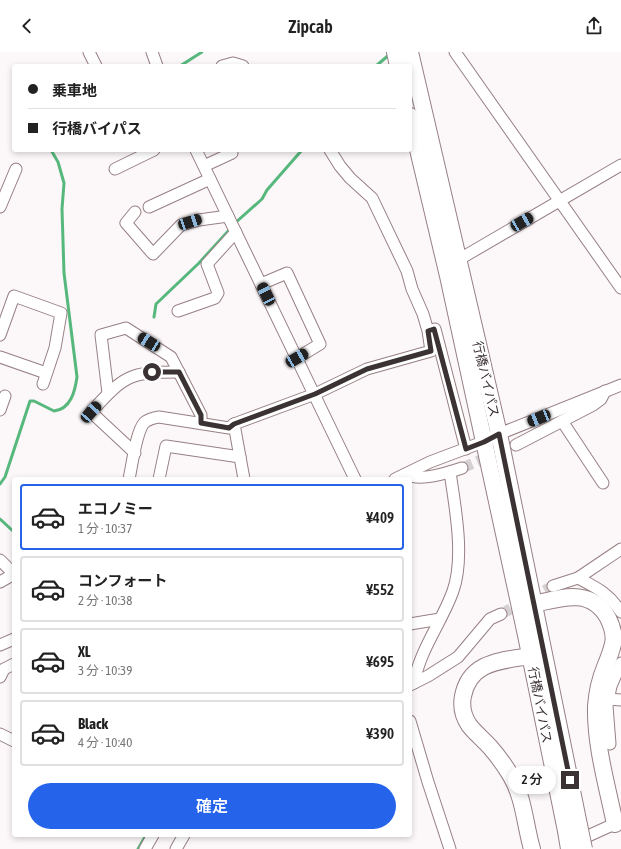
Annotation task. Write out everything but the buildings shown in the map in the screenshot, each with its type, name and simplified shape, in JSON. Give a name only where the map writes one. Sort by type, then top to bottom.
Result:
[{"type":"highway","points":[[395,52],[398,64]]},
{"type":"highway","name":"行橋バイパス","points":[[410,52],[499,434],[534,604],[572,828],[569,849]]},
{"type":"highway","name":"行橋バイパス","points":[[412,125],[449,283],[530,656],[572,828],[584,849]]},
{"type":"highway","points":[[534,604],[569,597],[579,597],[598,605],[610,623],[614,643],[598,691],[596,705],[597,728],[618,822]]},
{"type":"highway","points":[[530,656],[490,663],[482,667],[470,678],[464,691],[462,701],[464,716],[468,724],[500,759],[512,778],[519,794],[532,849]]},
{"type":"street","points":[[90,52],[95,64]]},
{"type":"street","points":[[152,52],[156,64]]},
{"type":"street","points":[[455,52],[621,288]]},
{"type":"street","points":[[115,168],[150,152]]},
{"type":"street","points":[[197,152],[354,477]]},
{"type":"street","points":[[129,477],[142,427],[152,418],[159,417],[229,428],[234,424],[315,394],[367,369],[431,351],[428,331],[423,314],[412,289],[407,271],[372,198],[350,178],[331,152]]},
{"type":"street","points":[[204,166],[233,156]]},
{"type":"street","points":[[458,260],[621,165]]},
{"type":"street","points":[[0,207],[16,169]]},
{"type":"street","points":[[149,207],[210,179]]},
{"type":"street","points":[[136,212],[126,223],[153,254],[181,226],[199,220],[228,216]]},
{"type":"street","points":[[178,311],[215,298],[218,293],[207,264],[236,232]]},
{"type":"street","points":[[261,284],[287,273],[320,344],[297,358]]},
{"type":"street","points":[[0,335],[14,296],[60,313],[55,348],[44,378],[0,357]]},
{"type":"street","points":[[108,393],[101,335],[126,328],[171,357],[201,415],[201,423]]},
{"type":"street","points":[[428,331],[434,329],[466,449]]},
{"type":"street","points":[[135,453],[91,412],[120,382],[140,374],[152,372],[179,372]]},
{"type":"street","points":[[399,477],[430,462],[484,442],[499,434],[621,385]]},
{"type":"street","points":[[516,445],[593,405],[601,399],[606,391]]},
{"type":"street","points":[[0,410],[5,396]]},
{"type":"street","points":[[562,420],[603,483]]},
{"type":"street","points":[[234,424],[244,477]]},
{"type":"street","points":[[159,477],[166,446],[240,457]]},
{"type":"street","points":[[412,478],[444,474],[462,468]]},
{"type":"street","points":[[412,684],[426,646],[454,589],[458,570],[458,530],[450,472]]},
{"type":"street","points":[[406,474],[410,477]]},
{"type":"street","points":[[553,586],[578,578],[621,549]]},
{"type":"street","points":[[0,560],[12,568]]},
{"type":"street","points":[[0,582],[12,570]]},
{"type":"street","points":[[578,578],[598,588],[613,600],[621,612]]},
{"type":"street","points":[[412,684],[458,657],[490,619],[501,614]]},
{"type":"street","points":[[412,624],[440,619]]},
{"type":"street","points":[[0,645],[12,640]]},
{"type":"street","points":[[610,744],[607,706],[611,686],[621,663]]},
{"type":"street","points":[[0,677],[4,669],[12,665]]},
{"type":"street","points":[[608,699],[621,700]]},
{"type":"street","points":[[412,727],[450,849]]},
{"type":"street","points":[[0,734],[12,740]]},
{"type":"street","points":[[562,849],[618,822]]},
{"type":"street","points":[[144,849],[152,837]]},
{"type":"street","points":[[176,849],[183,837]]},
{"type":"waterway","points":[[183,64],[202,52]]},
{"type":"waterway","points":[[378,64],[390,54]]},
{"type":"waterway","points":[[0,484],[5,477],[30,401],[34,401],[54,411],[60,410],[71,398],[77,377],[64,273],[62,209],[64,183],[58,162],[52,152]]},
{"type":"waterway","points":[[234,224],[262,199],[267,190],[300,152]]},
{"type":"waterway","points":[[154,317],[156,304],[199,263],[231,228]]},
{"type":"waterway","points":[[0,519],[12,530]]},
{"type":"waterway","points":[[138,849],[145,837]]},
{"type":"tunnel","points":[[462,468],[493,455]]},
{"type":"tunnel","points":[[501,614],[553,586]]},
{"type":"route","points":[[152,372],[179,372],[201,415],[201,423],[229,428],[234,424],[315,394],[367,369],[431,351],[428,331],[434,329],[466,449],[499,434],[570,780]]}]
